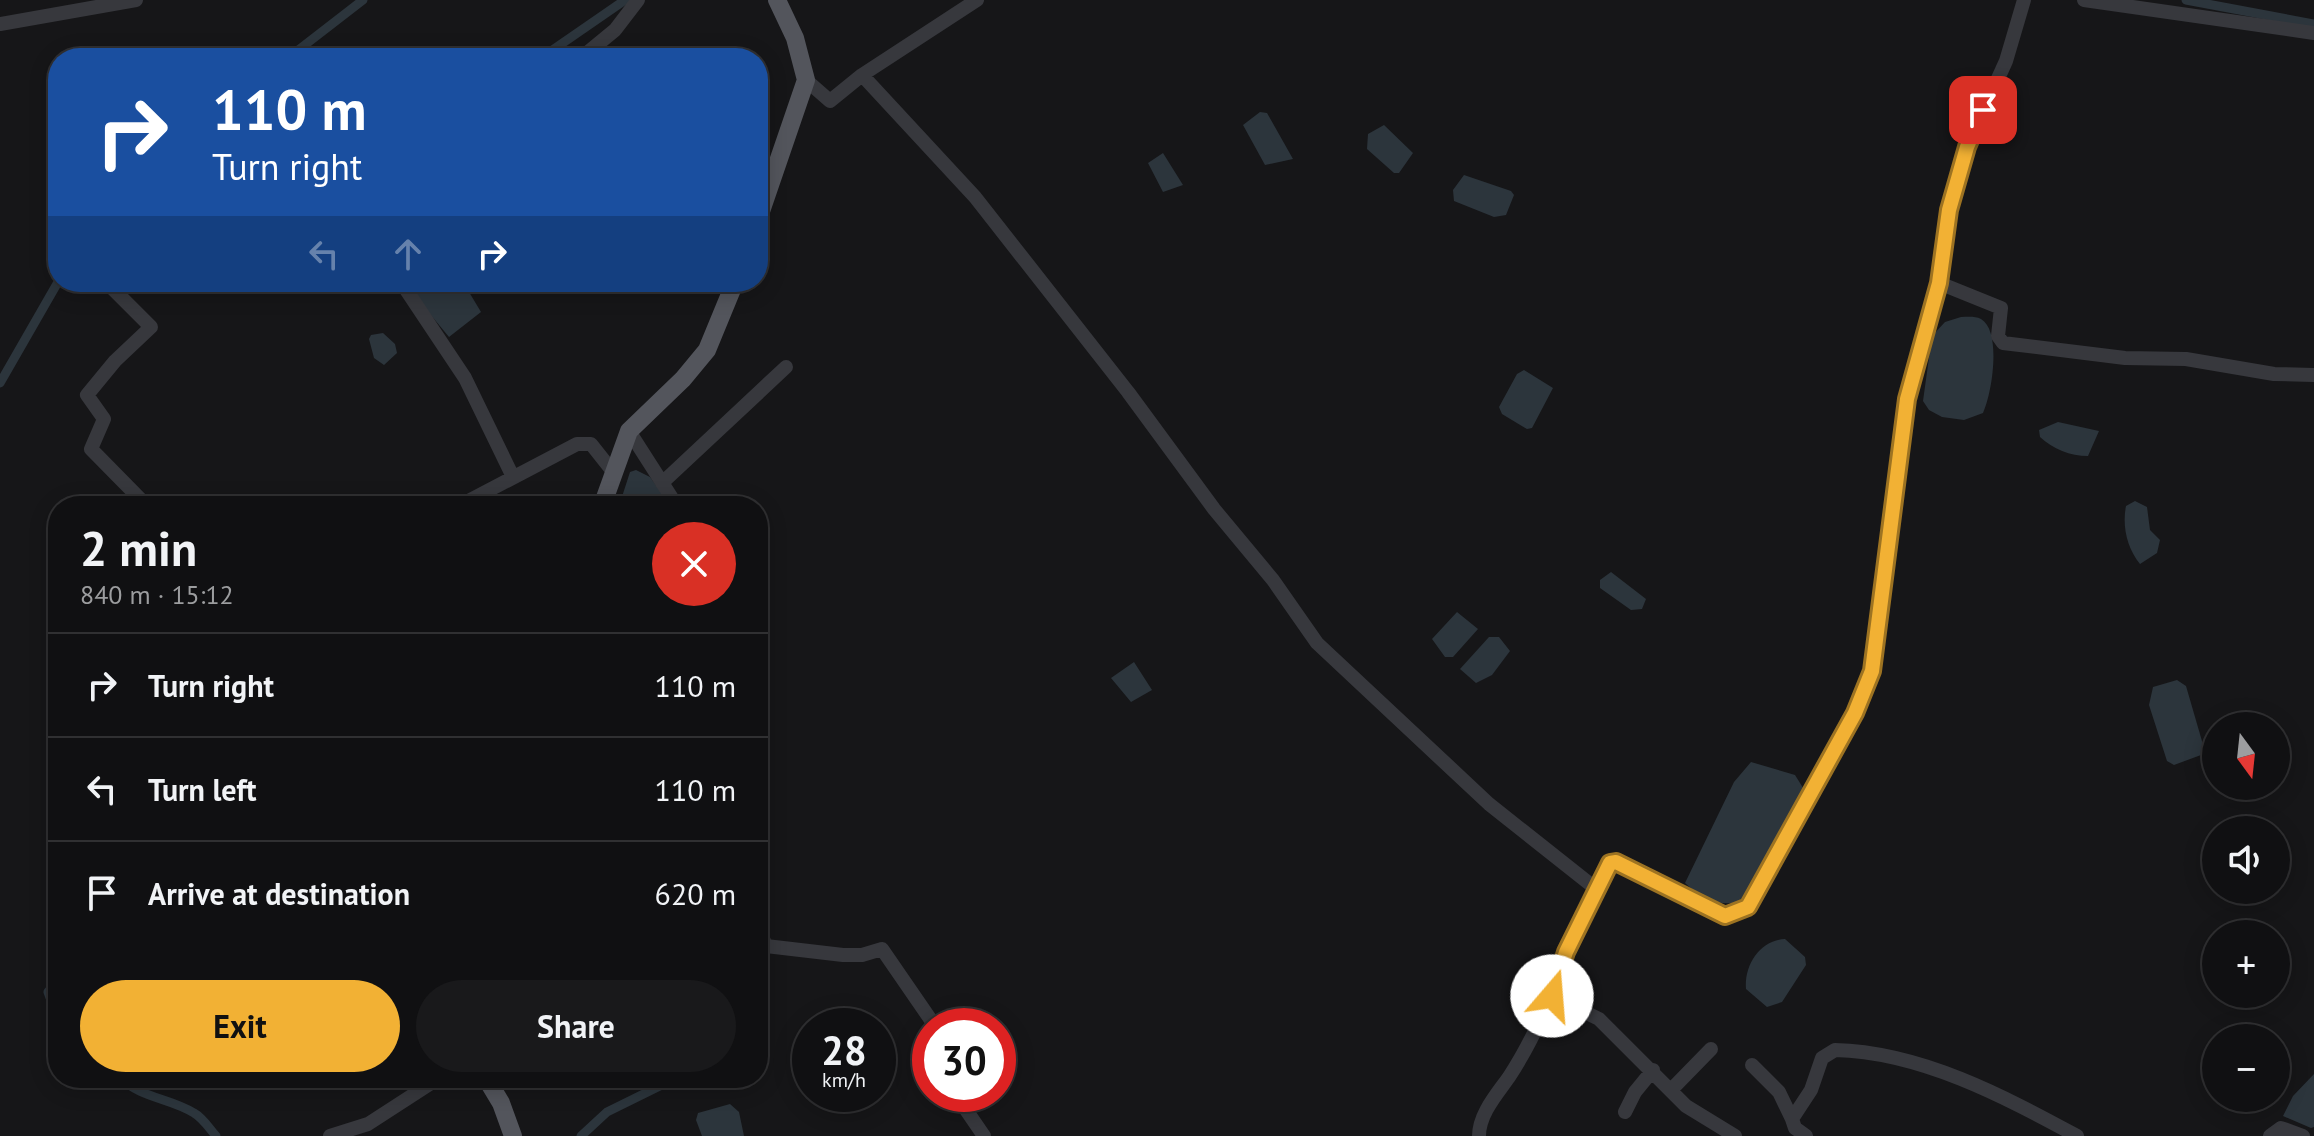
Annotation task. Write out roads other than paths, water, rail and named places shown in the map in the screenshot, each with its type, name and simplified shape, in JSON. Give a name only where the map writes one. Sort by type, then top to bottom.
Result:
[{"type":"main road","points":[[768,191],[806,80],[795,38],[777,0]]},
{"type":"main road","points":[[606,496],[629,431],[683,379],[707,350],[731,292]]},
{"type":"main road","points":[[492,1088],[513,1136]]},
{"type":"street","points":[[0,24],[136,0]]},
{"type":"street","points":[[593,48],[615,30],[638,0]]},
{"type":"street","points":[[806,80],[830,101],[862,75],[977,0]]},
{"type":"street","points":[[1479,1136],[1487,1109],[1517,1064],[1552,996],[1555,980],[1595,888],[1612,862],[1725,916],[1742,911],[1752,901],[1800,807],[1855,713],[1872,671],[1907,399],[1939,283],[1949,210],[1967,147],[2006,61],[2024,0]]},
{"type":"street","points":[[2084,0],[2314,33]]},
{"type":"street","points":[[862,75],[975,197],[1128,392],[1230,529],[1273,580],[1317,643],[1489,804],[1595,888]]},
{"type":"street","points":[[1939,283],[2001,308],[1998,336],[2003,343],[2125,358],[2186,359],[2274,374],[2314,375]]},
{"type":"street","points":[[116,292],[151,327],[115,361],[87,395],[104,419],[91,449],[137,496]]},
{"type":"street","points":[[408,292],[465,378],[513,477]]},
{"type":"street","points":[[662,483],[786,367]]},
{"type":"street","points":[[629,431],[670,496]]},
{"type":"street","points":[[478,496],[577,444],[591,444],[614,473]]},
{"type":"street","points":[[768,946],[843,955],[862,955],[882,949],[923,1008]]},
{"type":"street","points":[[1552,996],[1599,1019],[1686,1106],[1735,1136]]},
{"type":"street","points":[[1671,1090],[1711,1049]]},
{"type":"street","points":[[1792,1119],[1811,1090],[1822,1058],[1835,1050],[1850,1050],[1905,1061],[2003,1095],[2077,1136]]},
{"type":"street","points":[[1752,1065],[1779,1092],[1795,1128],[1806,1136]]},
{"type":"street","points":[[1625,1112],[1653,1070]]},
{"type":"street","points":[[330,1136],[368,1124],[424,1088]]},
{"type":"street","points":[[968,1112],[984,1136]]},
{"type":"street","points":[[2270,1136],[2281,1128],[2303,1136]]},
{"type":"waterway","points":[[301,48],[363,0]]},
{"type":"waterway","points":[[555,48],[625,0]]},
{"type":"waterway","points":[[2186,0],[2314,24]]},
{"type":"waterway","points":[[0,383],[52,292]]},
{"type":"waterway","points":[[134,1088],[194,1113],[216,1136]]},
{"type":"waterway","points":[[581,1136],[607,1112],[656,1088]]}]
